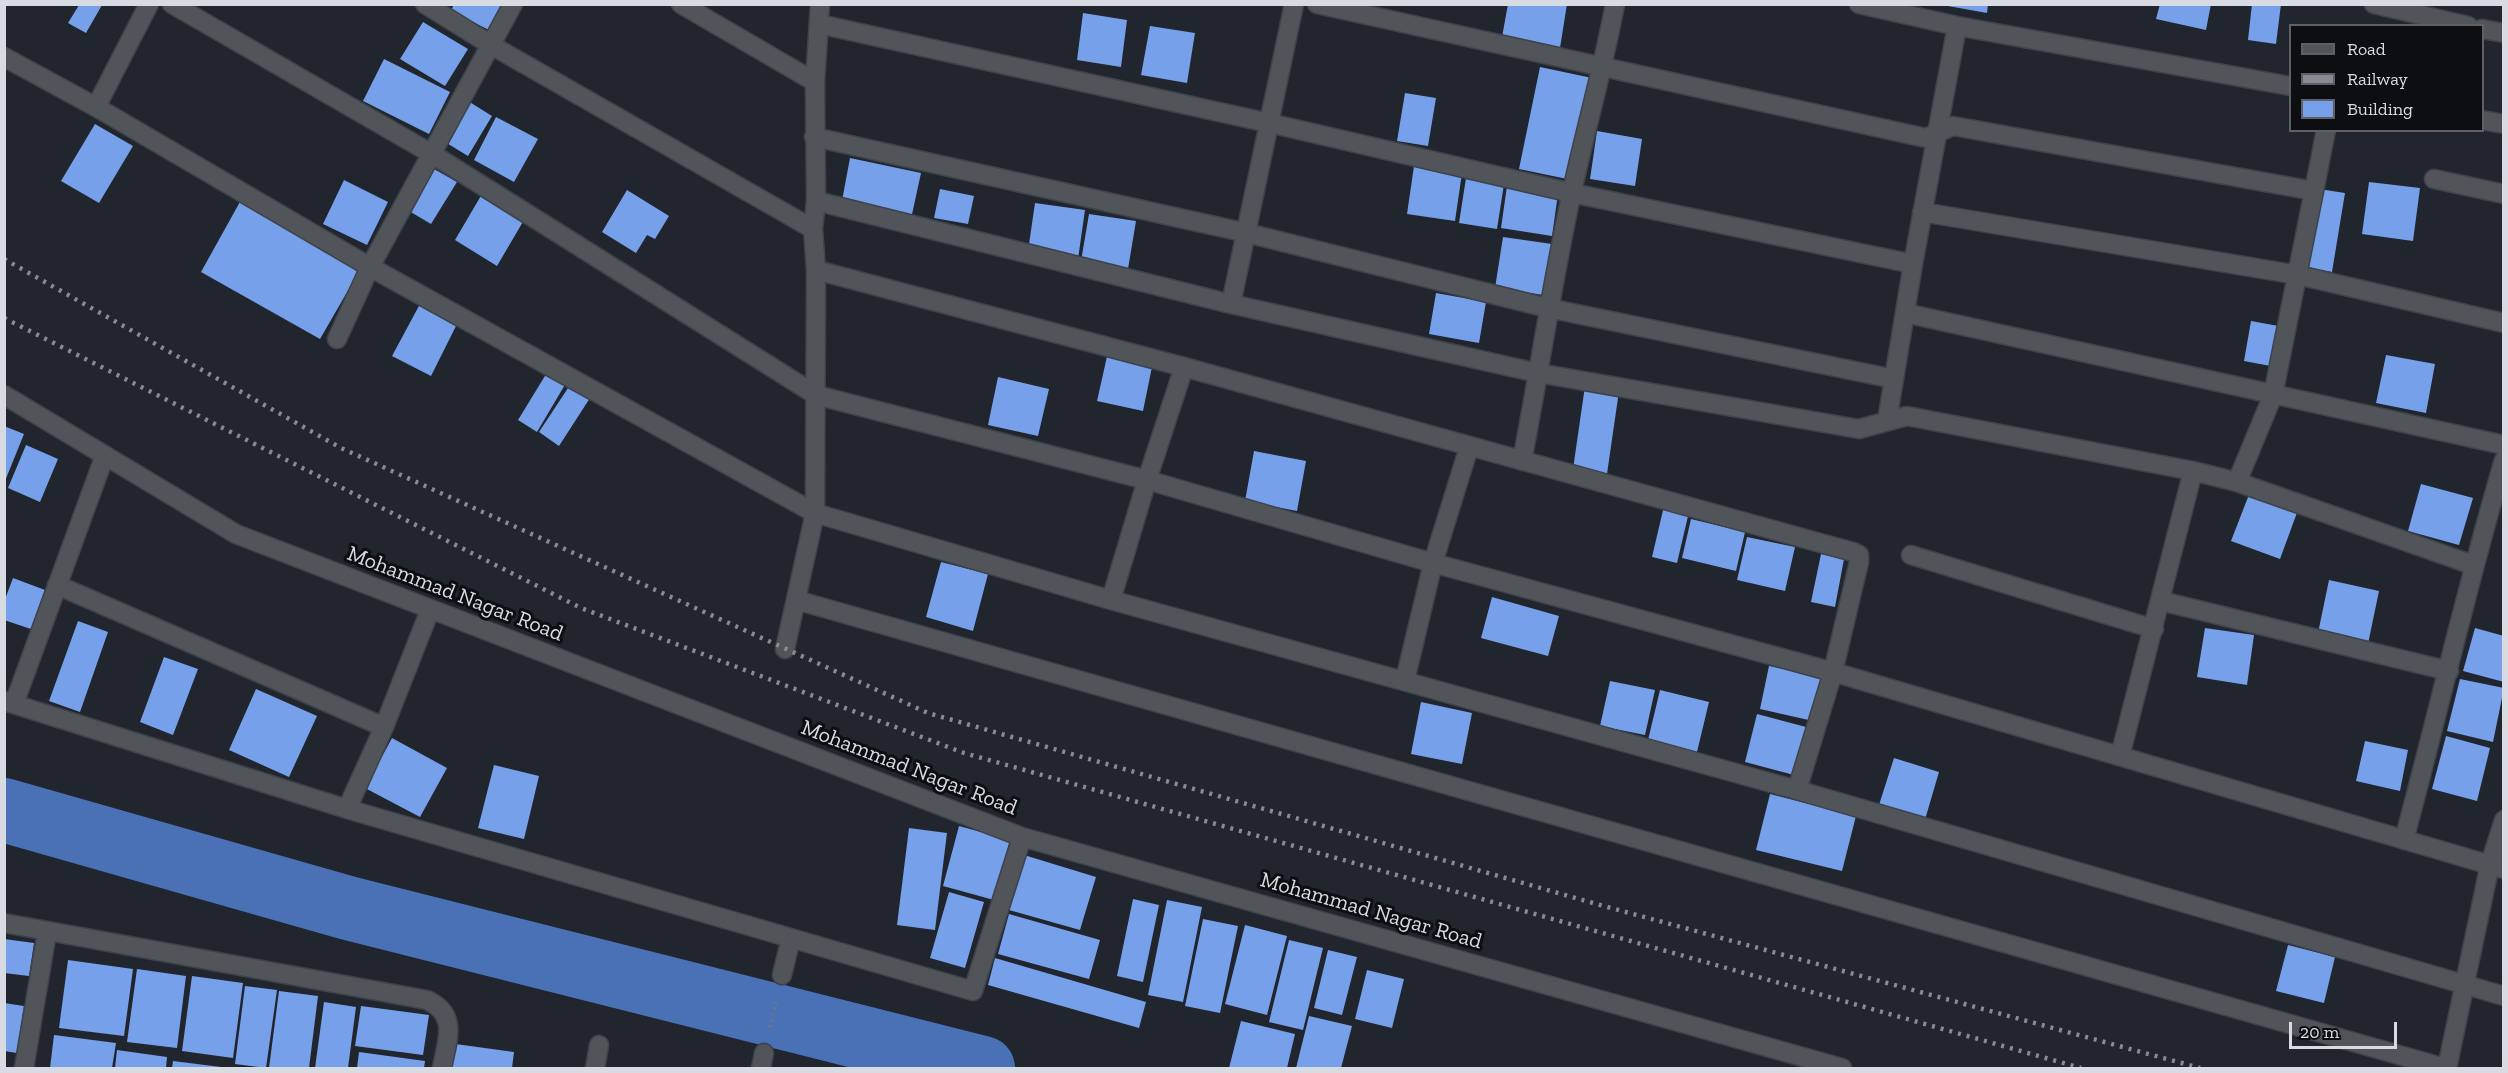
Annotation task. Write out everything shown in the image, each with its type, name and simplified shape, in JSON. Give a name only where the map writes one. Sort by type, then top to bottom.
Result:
[{"type":"street","points":[[96,107],[148,4]]},
{"type":"street","points":[[172,4],[432,154],[816,395],[1147,480],[1433,564],[1833,672],[2497,867]]},
{"type":"street","points":[[425,4],[491,45],[813,228]]},
{"type":"street","points":[[336,339],[370,267],[513,4]]},
{"type":"street","points":[[681,4],[815,82]]},
{"type":"street","points":[[785,649],[815,513],[816,270],[813,228],[816,201],[815,82],[820,4]]},
{"type":"street","points":[[1231,304],[1294,4]]},
{"type":"street","points":[[1317,4],[1926,138],[1953,126],[2314,191]]},
{"type":"street","points":[[1522,461],[1548,308],[1572,193],[1603,68],[1615,4]]},
{"type":"street","points":[[1859,4],[1957,26],[2289,86]]},
{"type":"street","points":[[2374,4],[2459,24]]},
{"type":"street","points":[[819,24],[1269,123],[1572,193],[1913,264]]},
{"type":"street","points":[[1887,421],[1922,212],[1957,26]]},
{"type":"street","points":[[2484,29],[2504,33]]},
{"type":"street","points":[[4,57],[96,107],[370,267],[815,513],[1111,600],[1797,790],[2504,996]]},
{"type":"street","points":[[2484,120],[2504,124]]},
{"type":"street","points":[[2237,482],[2273,395],[2326,132]]},
{"type":"street","points":[[814,137],[1246,233],[1548,308],[1894,379]]},
{"type":"street","points":[[2434,179],[2504,194]]},
{"type":"street","points":[[816,201],[1231,304],[1538,374],[1859,429],[1906,416],[2193,471],[2237,482],[2473,565]]},
{"type":"street","points":[[1922,212],[2298,275],[2504,323]]},
{"type":"street","points":[[816,270],[1184,367],[1858,555],[1859,562],[1833,672],[1797,790]]},
{"type":"street","points":[[1905,313],[2504,445]]},
{"type":"street","points":[[1111,600],[1184,367]]},
{"type":"street","name":"Mohammad Nagar Road","points":[[4,395],[236,534],[1022,837],[1839,1068]]},
{"type":"street","points":[[1405,680],[1433,564],[1469,447]]},
{"type":"street","points":[[105,455],[57,585],[9,703],[347,809],[973,991],[1022,837]]},
{"type":"street","points":[[2404,840],[2449,671],[2473,565],[2504,460]]},
{"type":"street","points":[[2120,756],[2193,471]]},
{"type":"street","points":[[1911,555],[2154,629]]},
{"type":"street","points":[[57,585],[384,727]]},
{"type":"street","points":[[796,600],[2446,1068],[2465,984],[2497,867],[2504,820]]},
{"type":"street","points":[[2161,601],[2449,671]]},
{"type":"street","points":[[347,809],[384,727],[430,610]]},
{"type":"street","points":[[4,923],[427,1000],[438,1005],[446,1013],[449,1030],[442,1068]]},
{"type":"street","points":[[24,1068],[47,932]]},
{"type":"street","points":[[782,975],[791,938]]},
{"type":"street","points":[[595,1068],[599,1045]]},
{"type":"path","points":[[763,1060],[782,975]]},
{"type":"building","points":[[454,4],[507,4],[493,32],[451,11]]},
{"type":"building","points":[[1508,4],[1567,4],[1560,48],[1502,37]]},
{"type":"building","points":[[1937,4],[1988,4],[1987,13]]},
{"type":"building","points":[[2160,4],[2211,4],[2206,30],[2156,19]]},
{"type":"building","points":[[2252,4],[2281,4],[2276,44],[2248,40]]},
{"type":"building","points":[[79,5],[102,5],[86,33],[68,23]]},
{"type":"building","points":[[1083,13],[1127,20],[1121,67],[1077,60]]},
{"type":"building","points":[[423,22],[468,49],[445,86],[400,59]]},
{"type":"building","points":[[1150,26],[1195,33],[1187,83],[1141,75]]},
{"type":"building","points":[[384,59],[450,92],[429,134],[363,101]]},
{"type":"building","points":[[1540,67],[1592,78],[1572,180],[1519,169]]},
{"type":"building","points":[[1405,93],[1436,98],[1428,146],[1397,141]]},
{"type":"building","points":[[468,101],[492,116],[468,156],[445,142]]},
{"type":"building","points":[[496,117],[538,139],[514,182],[474,160]]},
{"type":"building","points":[[95,124],[133,146],[99,203],[61,181]]},
{"type":"building","points":[[1597,131],[1642,139],[1635,186],[1590,179]]},
{"type":"building","points":[[850,158],[921,173],[911,219],[841,206]]},
{"type":"building","points":[[1414,166],[1462,173],[1455,221],[1407,214]]},
{"type":"building","points":[[434,169],[457,182],[431,224],[409,211]]},
{"type":"building","points":[[1466,178],[1504,184],[1497,229],[1459,223]]},
{"type":"building","points":[[344,180],[388,202],[367,245],[323,224]]},
{"type":"building","points":[[2369,182],[2420,188],[2413,241],[2362,234]]},
{"type":"building","points":[[1507,186],[1558,194],[1552,236],[1501,228]]},
{"type":"building","points":[[940,189],[974,196],[968,224],[934,218]]},
{"type":"building","points":[[2319,189],[2345,193],[2332,272],[2306,268]]},
{"type":"building","points":[[627,190],[669,216],[655,239],[647,235],[636,253],[602,232]]},
{"type":"building","points":[[482,194],[524,220],[497,266],[455,240]]},
{"type":"building","points":[[241,200],[361,268],[320,339],[201,272]]},
{"type":"building","points":[[1035,203],[1085,210],[1078,259],[1028,251]]},
{"type":"building","points":[[1089,214],[1136,221],[1128,269],[1081,261]]},
{"type":"building","points":[[1503,237],[1552,244],[1544,295],[1495,288]]},
{"type":"building","points":[[1436,293],[1486,302],[1479,343],[1429,334]]},
{"type":"building","points":[[420,304],[457,324],[431,376],[392,356]]},
{"type":"building","points":[[2251,321],[2284,327],[2276,367],[2244,361]]},
{"type":"building","points":[[1108,352],[1153,362],[1143,411],[1097,401]]},
{"type":"building","points":[[2386,355],[2435,364],[2426,413],[2376,403]]},
{"type":"building","points":[[548,371],[566,383],[537,432],[518,420]]},
{"type":"building","points":[[998,377],[1049,389],[1038,436],[988,425]]},
{"type":"building","points":[[570,385],[590,398],[559,446],[539,432]]},
{"type":"building","points":[[1585,386],[1619,391],[1607,474],[1573,469]]},
{"type":"building","points":[[4,426],[24,434],[5,481],[4,481]]},
{"type":"building","points":[[26,445],[58,459],[40,502],[8,488]]},
{"type":"building","points":[[1254,451],[1306,461],[1297,511],[1245,501]]},
{"type":"building","points":[[2421,484],[2473,498],[2459,545],[2408,531]]},
{"type":"building","points":[[2250,492],[2298,510],[2280,559],[2231,541]]},
{"type":"building","points":[[1664,506],[1689,512],[1677,563],[1652,557]]},
{"type":"building","points":[[1691,519],[1745,532],[1736,571],[1682,558]]},
{"type":"building","points":[[1747,537],[1795,547],[1785,591],[1737,580]]},
{"type":"building","points":[[1821,554],[1844,559],[1835,607],[1811,602]]},
{"type":"building","points":[[941,562],[988,574],[973,631],[926,617]]},
{"type":"building","points":[[13,578],[45,590],[31,629],[4,620],[4,602]]},
{"type":"building","points":[[2329,580],[2379,591],[2368,644],[2318,633]]},
{"type":"building","points":[[1492,597],[1559,616],[1548,656],[1481,638]]},
{"type":"building","points":[[78,621],[108,632],[80,712],[49,701]]},
{"type":"building","points":[[2205,628],[2254,635],[2247,685],[2197,677]]},
{"type":"building","points":[[2475,628],[2504,636],[2504,682],[2463,671]]},
{"type":"building","points":[[164,657],[198,669],[173,735],[140,722]]},
{"type":"building","points":[[1769,666],[1823,677],[1813,721],[1760,709]]},
{"type":"building","points":[[2460,679],[2504,688],[2493,742],[2447,731]]},
{"type":"building","points":[[1610,681],[1655,690],[1645,735],[1600,726]]},
{"type":"building","points":[[256,689],[317,716],[289,777],[229,750]]},
{"type":"building","points":[[1660,690],[1709,702],[1697,752],[1648,740]]},
{"type":"building","points":[[1421,702],[1472,713],[1462,764],[1411,754]]},
{"type":"building","points":[[1757,714],[1806,727],[1794,775],[1745,762]]},
{"type":"building","points":[[2446,736],[2490,748],[2477,801],[2432,789]]},
{"type":"building","points":[[392,738],[447,768],[420,817],[365,788]]},
{"type":"building","points":[[2365,741],[2408,750],[2400,791],[2356,781]]},
{"type":"building","points":[[1894,758],[1939,772],[1924,823],[1878,808]]},
{"type":"building","points":[[494,765],[539,776],[524,839],[478,828]]},
{"type":"building","points":[[1770,794],[1856,816],[1842,871],[1756,850]]},
{"type":"building","points":[[959,826],[1010,840],[994,900],[943,886]]},
{"type":"building","points":[[909,828],[947,833],[935,930],[897,925]]},
{"type":"building","points":[[1024,855],[1096,877],[1080,930],[1009,910]]},
{"type":"building","points":[[949,892],[984,902],[965,968],[930,958]]},
{"type":"building","points":[[1133,899],[1159,905],[1143,982],[1117,976]]},
{"type":"building","points":[[1167,900],[1202,907],[1183,1002],[1148,995]]},
{"type":"building","points":[[1009,914],[1100,940],[1089,979],[998,954]]},
{"type":"building","points":[[1203,919],[1238,926],[1220,1013],[1185,1006]]},
{"type":"building","points":[[1245,925],[1287,936],[1267,1015],[1225,1004]]},
{"type":"building","points":[[4,939],[34,943],[29,976],[4,973]]},
{"type":"building","points":[[1289,940],[1323,948],[1303,1030],[1269,1022]]},
{"type":"building","points":[[2288,945],[2335,957],[2324,1003],[2276,991]]},
{"type":"building","points":[[1328,950],[1357,957],[1342,1015],[1314,1008]]},
{"type":"building","points":[[995,958],[1146,1002],[1139,1028],[988,985]]},
{"type":"building","points":[[68,960],[133,969],[124,1036],[59,1028]]},
{"type":"building","points":[[137,969],[186,976],[177,1048],[127,1042]]},
{"type":"building","points":[[1367,970],[1404,979],[1392,1028],[1355,1019]]},
{"type":"building","points":[[192,976],[243,983],[233,1058],[182,1051]]},
{"type":"building","points":[[245,986],[277,990],[266,1068],[235,1064]]},
{"type":"building","points":[[279,991],[318,996],[309,1068],[269,1068]]},
{"type":"building","points":[[324,1002],[356,1007],[348,1068],[315,1068]]},
{"type":"building","points":[[4,1003],[24,1006],[17,1053],[4,1051]]},
{"type":"building","points":[[361,1006],[429,1015],[423,1055],[355,1046]]},
{"type":"building","points":[[1309,1016],[1352,1026],[1341,1068],[1296,1068]]},
{"type":"building","points":[[1241,1021],[1295,1034],[1287,1068],[1229,1068]]},
{"type":"building","points":[[54,1035],[116,1043],[112,1068],[50,1068]]},
{"type":"building","points":[[448,1043],[514,1052],[512,1068],[444,1068]]},
{"type":"building","points":[[117,1050],[167,1057],[166,1068],[115,1068]]},
{"type":"building","points":[[359,1052],[425,1061],[424,1068],[357,1068]]},
{"type":"building","points":[[173,1061],[221,1067],[221,1068],[172,1068]]},
{"type":"waterway","points":[[4,810],[348,908],[983,1068]]},
{"type":"railway","points":[[4,259],[341,448],[928,713],[1600,905],[2200,1068]]},
{"type":"railway","points":[[4,318],[581,608],[964,753],[2081,1068]]}]
